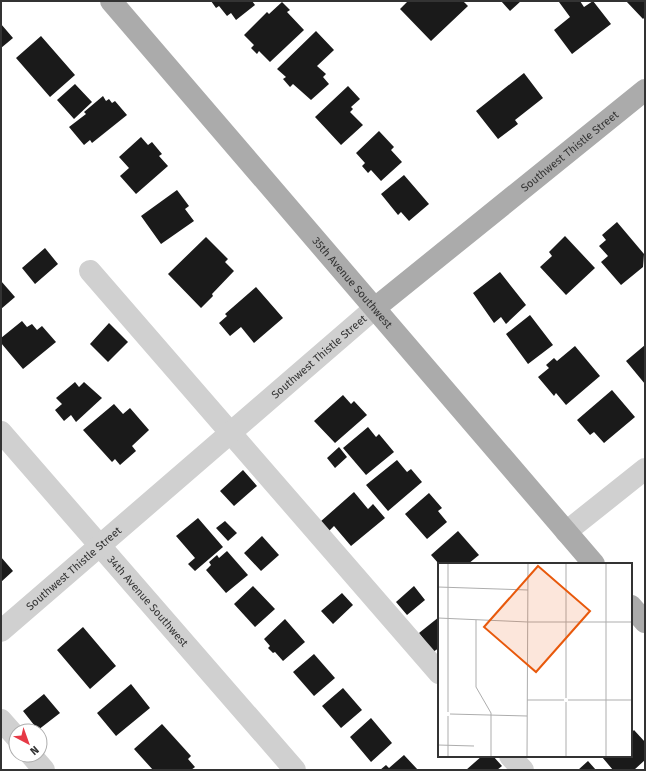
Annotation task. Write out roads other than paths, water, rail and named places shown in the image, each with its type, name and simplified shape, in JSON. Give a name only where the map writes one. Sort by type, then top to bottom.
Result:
[{"type":"main road","name":"35th Avenue Southwest","points":[[111,1],[593,563]]},
{"type":"main road","name":"Southwest Thistle Street","points":[[375,308],[645,90]]},
{"type":"main road","points":[[632,607],[645,622]]},
{"type":"street","points":[[90,271],[438,673]]},
{"type":"street","name":"Southwest Thistle Street","points":[[1,631],[375,308]]},
{"type":"street","name":"34th Avenue Southwest","points":[[1,432],[101,545],[295,770]]},
{"type":"street","points":[[566,532],[645,469]]},
{"type":"street","points":[[1,720],[8,728]]},
{"type":"street","points":[[511,757],[523,770]]}]
